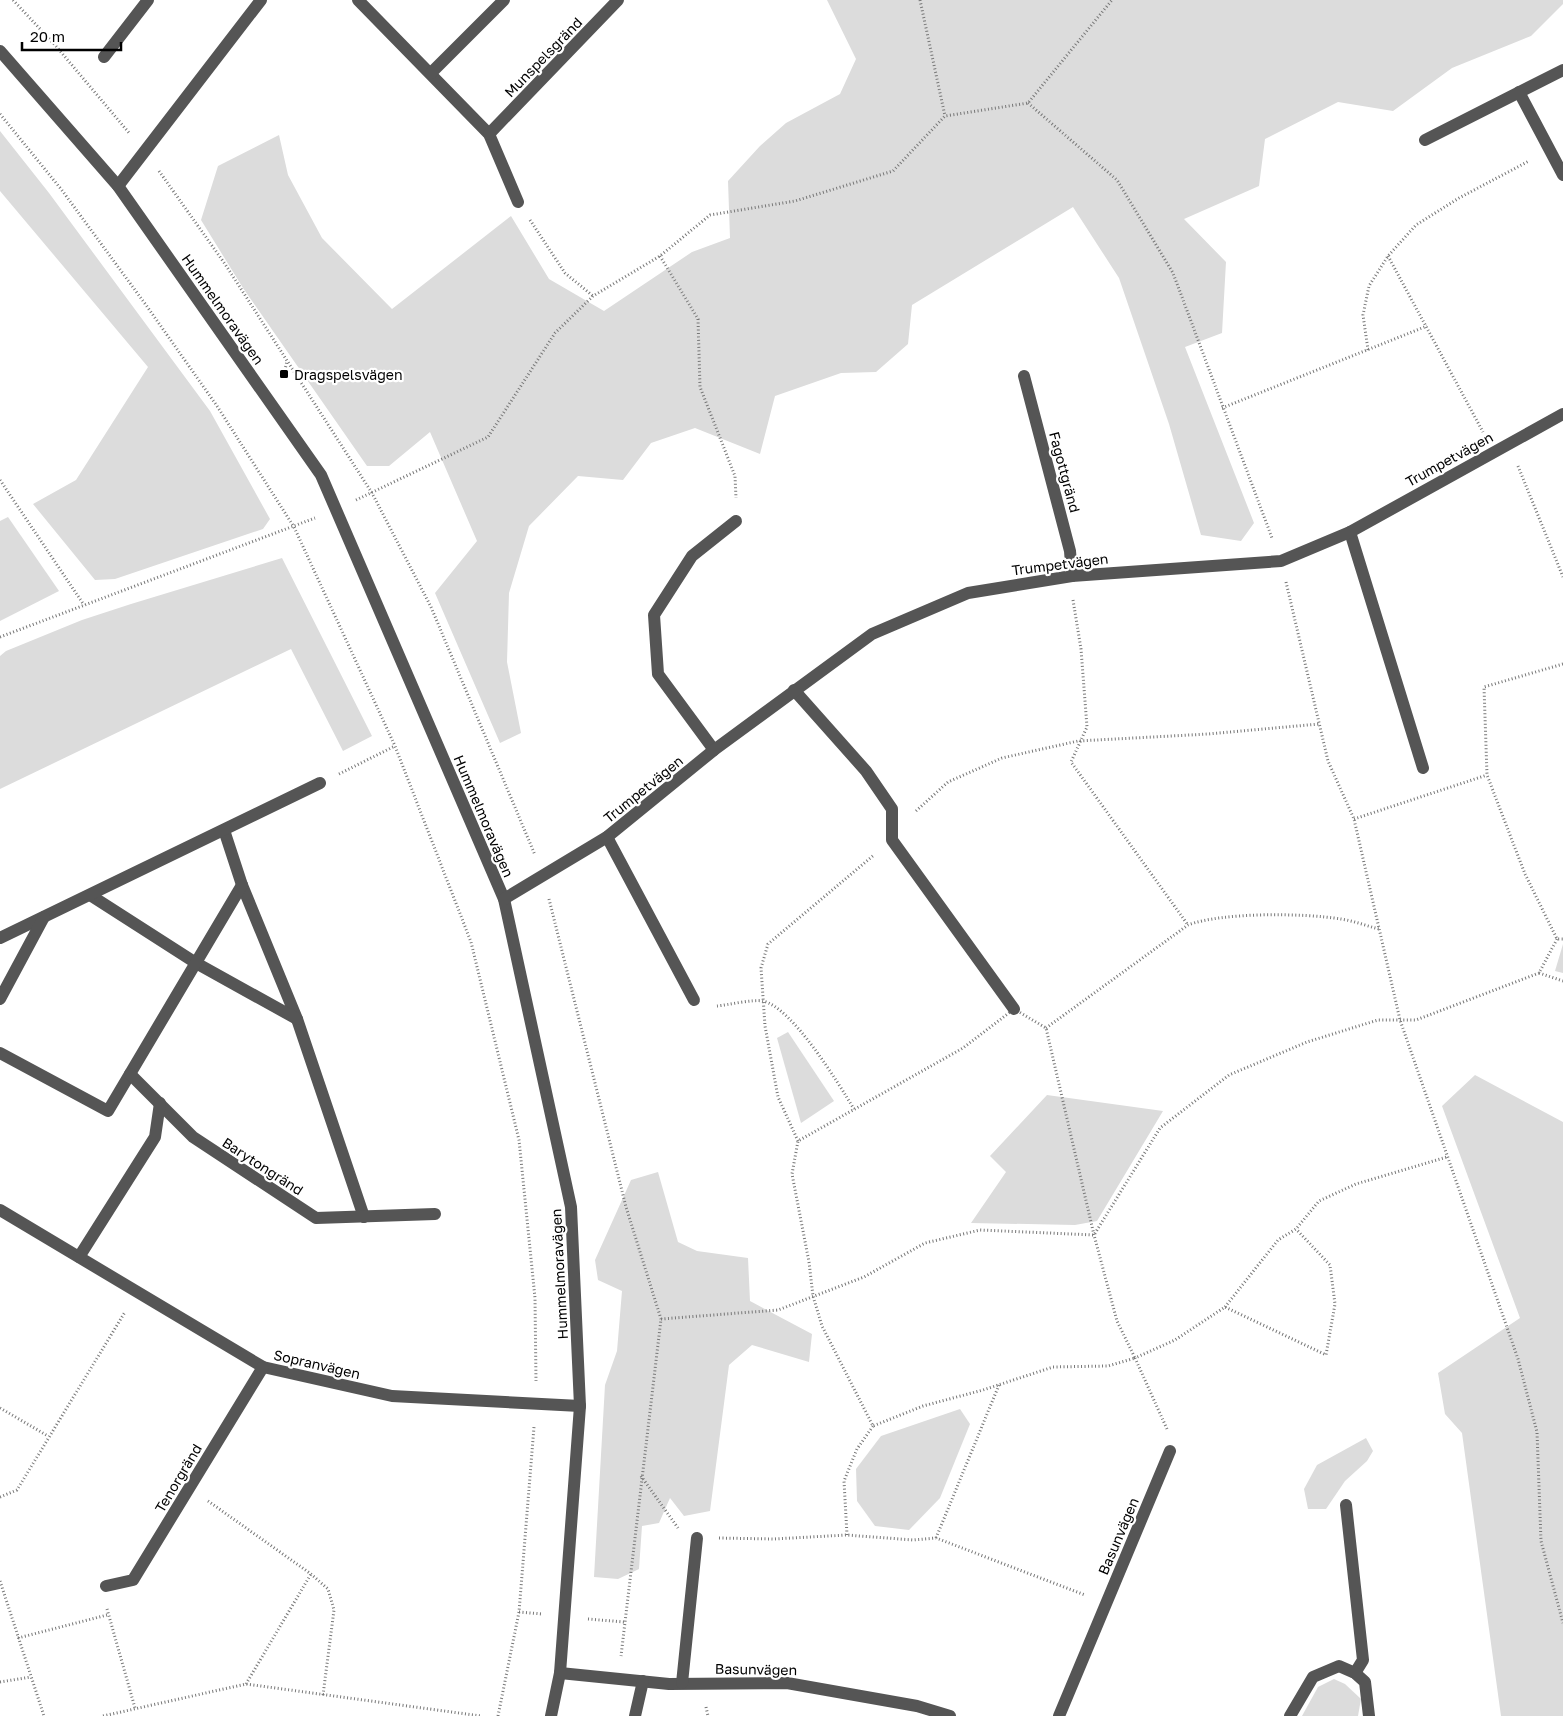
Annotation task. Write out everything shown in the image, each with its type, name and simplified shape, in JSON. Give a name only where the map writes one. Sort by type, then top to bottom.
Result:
[{"type":"street","points":[[104,57],[148,0]]},
{"type":"street","points":[[118,186],[261,0]]},
{"type":"street","points":[[358,0],[489,134],[518,202]]},
{"type":"street","points":[[431,73],[504,0]]},
{"type":"street","name":"Munspelsgränd","points":[[489,134],[618,0]]},
{"type":"street","name":"Hummelmoravägen","points":[[0,52],[118,186],[321,475],[504,899],[571,1207],[580,1406],[560,1673],[552,1716]]},
{"type":"street","points":[[1425,140],[1563,70]]},
{"type":"street","points":[[1519,92],[1563,175]]},
{"type":"street","name":"Fagottgränd","points":[[1024,376],[1070,550],[1072,576]]},
{"type":"street","name":"Trumpetvägen","points":[[504,899],[607,837],[714,750],[872,634],[968,593],[1072,576],[1281,561],[1350,532],[1563,414]]},
{"type":"street","points":[[714,750],[658,674],[654,615],[692,556],[736,521]]},
{"type":"street","points":[[1350,532],[1423,768]]},
{"type":"street","points":[[794,690],[866,771],[892,809],[892,840],[1014,1009]]},
{"type":"street","points":[[0,938],[320,783]]},
{"type":"street","points":[[224,830],[242,885],[297,1020],[364,1216]]},
{"type":"street","points":[[607,837],[694,1000]]},
{"type":"street","points":[[0,1053],[108,1111],[242,885]]},
{"type":"street","points":[[90,895],[196,963],[297,1020]]},
{"type":"street","points":[[0,999],[44,917]]},
{"type":"street","name":"Barytongränd","points":[[130,1074],[192,1137],[316,1218],[434,1214]]},
{"type":"street","points":[[79,1257],[155,1136],[160,1103]]},
{"type":"street","name":"Sopranvägen","points":[[0,1210],[262,1367],[392,1396],[580,1406]]},
{"type":"street","name":"Tenorgränd","points":[[106,1586],[133,1580],[262,1367]]},
{"type":"street","name":"Basunvägen","points":[[1059,1716],[1170,1451]]},
{"type":"street","points":[[1346,1505],[1363,1660],[1355,1673]]},
{"type":"street","points":[[682,1684],[697,1538]]},
{"type":"street","points":[[1290,1716],[1313,1677],[1339,1666],[1355,1673],[1365,1682],[1369,1716]]},
{"type":"street","name":"Basunvägen","points":[[560,1673],[682,1684],[787,1683],[917,1706],[950,1716]]},
{"type":"street","points":[[635,1716],[643,1681]]},
{"type":"path","points":[[920,0],[945,116]]},
{"type":"path","points":[[0,637],[294,527],[488,437],[555,333],[593,296],[660,256],[710,215],[795,201],[892,171],[945,116],[1028,102],[1112,0]]},
{"type":"path","points":[[1028,102],[1118,180],[1173,273],[1222,408],[1281,561],[1328,761],[1354,819],[1400,1020],[1518,1359],[1537,1432],[1541,1541],[1563,1623]]},
{"type":"path","points":[[0,114],[61,189],[146,305],[217,406],[294,527],[395,746],[471,942],[519,1140],[535,1298],[536,1404],[519,1612],[498,1716]]},
{"type":"path","points":[[1368,350],[1363,315],[1369,286],[1388,256],[1416,225],[1459,198],[1549,150]]},
{"type":"path","points":[[518,202],[565,273],[593,296]]},
{"type":"path","points":[[660,256],[698,319],[700,387],[735,476],[736,521]]},
{"type":"path","points":[[1388,256],[1494,452]]},
{"type":"path","points":[[1222,408],[1427,326]]},
{"type":"path","points":[[284,374],[287,361]]},
{"type":"path","points":[[1509,443],[1563,577]]},
{"type":"path","points":[[0,480],[84,605]]},
{"type":"path","points":[[1072,576],[1073,601],[1081,649],[1087,727],[1078,741],[1071,762],[1188,925]]},
{"type":"path","points":[[1556,939],[1525,874],[1487,774],[1484,687],[1563,664]]},
{"type":"path","points":[[874,1426],[822,1326],[813,1296],[809,1262],[792,1174],[798,1141],[778,1097],[765,1026],[761,968],[768,944],[892,840],[914,812],[948,782],[1002,758],[1078,741],[1208,734],[1319,724]]},
{"type":"path","points":[[320,783],[395,746]]},
{"type":"path","points":[[1354,819],[1487,774]]},
{"type":"path","points":[[1046,1028],[1188,925],[1202,920],[1262,915],[1342,919],[1379,929]]},
{"type":"path","points":[[1556,939],[1563,939]]},
{"type":"path","points":[[1539,973],[1556,939]]},
{"type":"path","points":[[1094,1236],[1160,1128],[1229,1075],[1307,1042],[1378,1020],[1416,1020],[1539,973],[1563,981]]},
{"type":"path","points":[[694,1000],[701,1010],[763,1001],[784,1014],[830,1069],[854,1109]]},
{"type":"path","points":[[798,1141],[963,1048],[1014,1009],[1046,1028],[1094,1236],[1118,1321],[1167,1428],[1170,1451]]},
{"type":"path","points":[[848,1535],[844,1481],[857,1449],[874,1426],[923,1406],[1054,1368],[1108,1366],[1135,1358],[1175,1340],[1225,1307],[1278,1240],[1296,1229],[1320,1201],[1356,1184],[1447,1157]]},
{"type":"path","points":[[1225,1307],[1326,1355],[1335,1304],[1330,1265],[1296,1229]]},
{"type":"path","points":[[661,1319],[778,1310],[864,1277],[925,1243],[980,1230],[1094,1236]]},
{"type":"path","points":[[0,1497],[18,1490],[48,1436],[138,1293]]},
{"type":"path","points":[[936,1538],[999,1385]]},
{"type":"path","points":[[0,1408],[48,1436]]},
{"type":"path","points":[[641,1476],[676,1528],[697,1538],[773,1539],[848,1535],[913,1540],[936,1538],[1106,1604]]},
{"type":"path","points":[[189,1488],[311,1574],[328,1589],[334,1610],[323,1695]]},
{"type":"path","points":[[246,1684],[311,1574]]},
{"type":"path","points":[[0,1581],[44,1716]]},
{"type":"path","points":[[106,1586],[107,1615],[135,1708]]},
{"type":"path","points":[[18,1638],[107,1615]]},
{"type":"path","points":[[0,1682],[31,1678]]},
{"type":"path","points":[[103,1716],[246,1684],[481,1716]]},
{"type":"shaded area","points":[[827,0],[1563,0],[1563,4],[1531,36],[1452,68],[1393,111],[1338,102],[1265,139],[1259,186],[1184,219],[1226,262],[1222,333],[1185,347],[1254,523],[1241,541],[1201,535],[1169,424],[1119,278],[1073,207],[912,305],[908,344],[876,372],[841,373],[775,396],[760,454],[695,428],[651,443],[623,480],[578,476],[529,526],[509,593],[507,662],[521,733],[500,743],[435,593],[477,541],[430,432],[389,466],[367,466],[243,288],[201,220],[218,166],[279,135],[288,175],[322,238],[392,309],[511,216],[549,279],[604,311],[692,252],[730,238],[728,181],[760,146],[786,123],[840,94],[856,59]]},
{"type":"shaded area","points":[[0,131],[49,193],[210,411],[270,519],[263,529],[115,579],[95,580],[33,504],[76,480],[148,367],[0,191]]},
{"type":"shaded area","points":[[8,517],[59,591],[0,621],[0,521]]},
{"type":"shaded area","points":[[282,558],[372,736],[343,751],[291,649],[0,789],[0,656],[6,651],[82,620]]},
{"type":"shaded area","points":[[1563,944],[1563,973],[1555,971]]},
{"type":"shaded area","points":[[788,1032],[834,1101],[801,1123],[777,1038]]},
{"type":"shaded area","points":[[1475,1075],[1563,1122],[1563,1716],[1501,1716],[1462,1433],[1445,1414],[1438,1373],[1520,1318],[1442,1106]]},
{"type":"shaded area","points":[[1047,1095],[1163,1111],[1097,1221],[1075,1225],[971,1223],[1006,1172],[990,1156]]},
{"type":"shaded area","points":[[658,1172],[678,1242],[697,1251],[748,1258],[750,1301],[812,1334],[809,1362],[752,1345],[729,1365],[710,1511],[684,1516],[670,1498],[659,1523],[642,1526],[639,1569],[618,1579],[594,1577],[605,1385],[617,1351],[622,1291],[598,1280],[595,1260],[631,1180]]},
{"type":"shaded area","points":[[960,1409],[970,1424],[940,1498],[909,1530],[875,1526],[857,1501],[856,1469],[881,1436]]},
{"type":"shaded area","points":[[1366,1438],[1373,1451],[1367,1461],[1345,1481],[1326,1509],[1308,1509],[1304,1489],[1317,1465]]},
{"type":"shaded area","points":[[1334,1679],[1345,1684],[1361,1699],[1358,1716],[1302,1716],[1318,1687]]},
{"type":"place","name":"Dragspelsvägen","points":[[284,374]]}]
